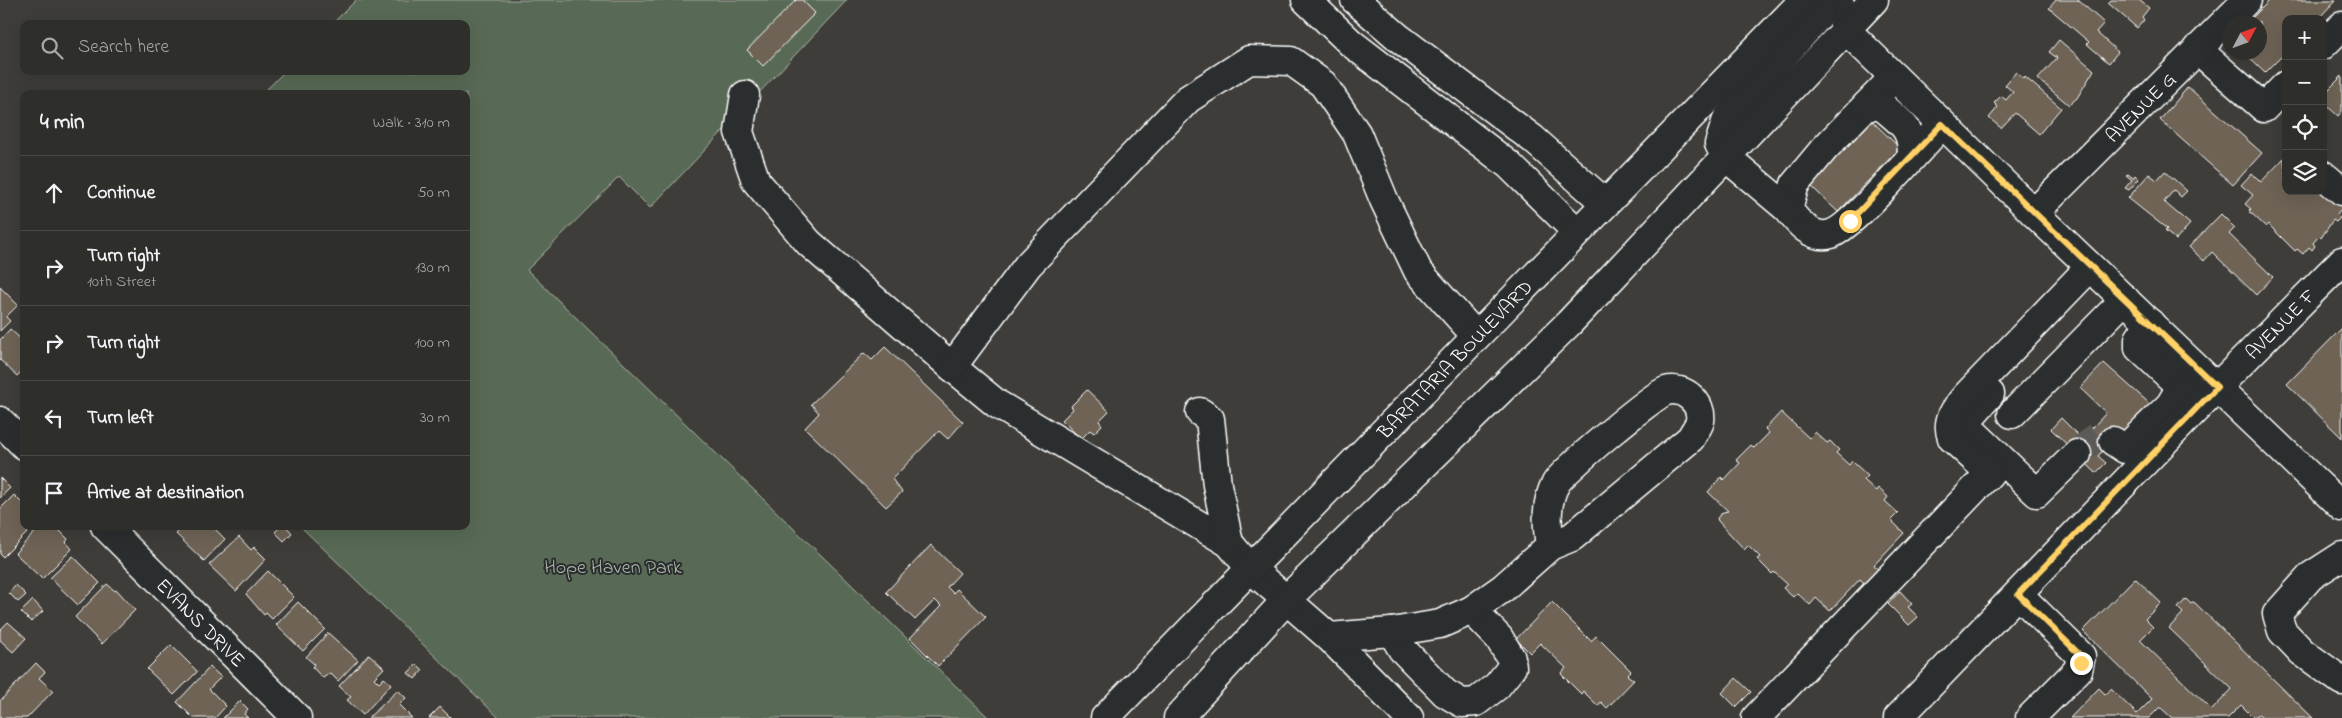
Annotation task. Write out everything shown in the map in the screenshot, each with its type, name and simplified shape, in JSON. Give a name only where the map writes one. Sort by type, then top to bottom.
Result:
[{"type":"main road","points":[[1355,0],[1399,38],[1533,139],[1605,203]]},
{"type":"main road","name":"BARATARIA BOULEVARD","points":[[1105,718],[1804,0]]},
{"type":"main road","points":[[1815,0],[1820,10],[1817,18],[1727,119],[1719,144],[1726,157],[1788,209],[1805,228],[1818,235],[1832,234],[1850,221],[1942,124]]},
{"type":"main road","points":[[1839,0],[1845,29],[2150,323],[2199,381],[2342,507]]},
{"type":"main road","points":[[1178,718],[1287,600],[1569,323],[1874,0]]},
{"type":"main road","name":"AVENUE G","points":[[2034,213],[2247,0]]},
{"type":"main road","points":[[1312,2],[1351,43],[1510,165],[1577,232]]},
{"type":"main road","points":[[2327,41],[2342,26]]},
{"type":"main road","points":[[2197,50],[2264,108],[2282,89]]},
{"type":"main road","points":[[952,367],[1028,265],[1188,99],[1249,60],[1291,61],[1323,84],[1357,134],[1384,200],[1418,271],[1476,336]]},
{"type":"main road","points":[[1788,209],[1795,184],[1824,150],[1894,77]]},
{"type":"main road","points":[[745,95],[739,132],[756,181],[809,243],[997,404],[1181,516],[1229,543],[1250,568],[1329,637],[1409,718]]},
{"type":"main road","points":[[1866,106],[1882,106],[1904,126],[1912,137],[1912,156]]},
{"type":"main road","points":[[2327,178],[2342,191]]},
{"type":"main road","name":"AVENUE F","points":[[2199,381],[2342,261]]},
{"type":"main road","points":[[1756,718],[1990,473],[1952,438],[1949,430],[1950,421],[1967,394],[2090,267]]},
{"type":"main road","points":[[2012,414],[2125,299]]},
{"type":"main road","points":[[2046,311],[2025,356],[1969,418],[1972,431],[2037,493],[2077,454]]},
{"type":"main road","points":[[2113,441],[2125,450],[2199,381]]},
{"type":"main road","points":[[1909,714],[2018,594],[2199,381]]},
{"type":"main road","points":[[1329,637],[1392,632],[1440,624],[1472,610],[1503,588],[1550,546],[1572,537],[1691,438],[1700,421],[1697,403],[1690,395],[1668,390],[1656,396],[1626,419],[1556,482],[1548,503],[1547,526],[1550,546]]},
{"type":"main road","points":[[1200,412],[1210,419],[1217,485],[1229,543]]},
{"type":"main road","points":[[0,421],[20,441]]},
{"type":"main road","points":[[1181,516],[1201,501],[1217,485]]},
{"type":"main road","name":"EVANS DRIVE","points":[[109,530],[297,718]]},
{"type":"main road","points":[[2342,556],[2311,576],[2277,614],[2282,631],[2302,652],[2342,681]]},
{"type":"main road","points":[[2018,594],[2081,656],[2078,670],[2030,718]]},
{"type":"main road","points":[[1392,632],[1402,649],[1445,693],[1462,704],[1476,702],[1497,686],[1512,667],[1511,658],[1499,638],[1472,610]]},
{"type":"green space","name":"Hope Haven Park","points":[[356,0],[847,0],[650,208],[619,177],[527,270],[989,718],[499,718],[304,530],[470,530],[470,90],[266,90],[281,75],[470,75],[470,20],[336,20]]},
{"type":"building","points":[[796,0],[802,0],[815,13],[763,66],[747,50]]},
{"type":"building","points":[[2056,0],[2078,0],[2104,23],[2096,32],[2118,52],[2109,63],[2087,44],[2089,42],[2049,8]]},
{"type":"building","points":[[2111,0],[2139,0],[2149,8],[2142,17],[2144,20],[2137,28],[2108,3]]},
{"type":"building","points":[[2270,0],[2336,0],[2322,15],[2282,15],[2282,56],[2265,73],[2251,60],[2267,60],[2267,15],[2255,15]]},
{"type":"building","points":[[2059,40],[2094,70],[2077,98],[2069,105],[2038,79],[2057,58],[2049,52]]},
{"type":"building","points":[[2016,72],[2024,79],[2025,77],[2061,108],[2039,134],[2015,113],[2001,128],[1989,118],[1998,107],[1994,103],[2001,96],[2006,100],[2013,92],[2005,85]]},
{"type":"building","points":[[2342,76],[2342,111],[2338,116],[2327,106],[2327,91]]},
{"type":"building","points":[[2188,87],[2262,153],[2233,185],[2160,120]]},
{"type":"building","points":[[1872,121],[1900,148],[1838,212],[1810,185]]},
{"type":"building","points":[[2282,160],[2282,195],[2327,194],[2339,202],[2338,204],[2342,208],[2337,215],[2340,218],[2336,222],[2333,220],[2321,238],[2319,236],[2313,243],[2315,246],[2312,250],[2309,247],[2303,254],[2297,249],[2295,251],[2268,224],[2266,227],[2249,211],[2251,209],[2245,204],[2253,195],[2241,185],[2252,173],[2261,182]]},
{"type":"building","points":[[2165,171],[2187,191],[2181,197],[2174,190],[2164,202],[2190,224],[2176,240],[2165,231],[2167,229],[2128,198],[2149,174],[2157,180]]},
{"type":"building","points":[[2128,174],[2133,178],[2135,175],[2139,179],[2129,190],[2125,188],[2132,180],[2126,175]]},
{"type":"building","points":[[2221,214],[2235,228],[2229,234],[2273,277],[2256,295],[2212,252],[2204,261],[2189,247]]},
{"type":"building","points":[[0,287],[18,305],[6,317],[10,321],[0,331]]},
{"type":"building","points":[[2342,328],[2342,438],[2287,384]]},
{"type":"building","points":[[10,329],[20,338],[20,373],[17,376],[0,360],[0,340]]},
{"type":"building","points":[[885,347],[963,422],[948,439],[939,431],[892,479],[902,492],[886,507],[805,428],[819,413],[811,404],[864,353],[872,360]]},
{"type":"building","points":[[2104,363],[2150,404],[2148,406],[2154,412],[2130,437],[2123,430],[2098,456],[2106,463],[2096,473],[2051,429],[2061,418],[2082,439],[2106,413],[2080,388]]},
{"type":"building","points":[[1087,390],[1109,411],[1099,421],[1102,425],[1094,433],[1090,430],[1081,439],[1062,420],[1073,409],[1071,406]]},
{"type":"building","points":[[1781,412],[1809,438],[1815,432],[1827,443],[1830,441],[1839,450],[1836,453],[1849,465],[1852,461],[1868,476],[1864,480],[1876,491],[1878,488],[1888,497],[1885,501],[1898,513],[1891,520],[1904,533],[1874,565],[1879,570],[1865,584],[1860,579],[1830,611],[1816,598],[1810,605],[1797,593],[1793,597],[1783,588],[1787,584],[1774,572],[1772,574],[1757,559],[1760,557],[1748,545],[1744,549],[1718,521],[1717,518],[1723,512],[1728,511],[1708,492],[1721,477],[1724,480],[1740,463],[1736,460],[1751,445],[1754,448],[1769,433],[1765,429]]},
{"type":"building","points":[[0,478],[10,488],[0,498]]},
{"type":"building","points":[[14,495],[20,501],[20,530],[30,530],[3,557],[0,554],[0,509]]},
{"type":"building","points":[[37,530],[59,530],[68,539],[66,542],[72,549],[42,579],[15,553]]},
{"type":"building","points":[[180,530],[216,530],[225,539],[204,561],[176,534]]},
{"type":"building","points":[[277,530],[289,530],[292,533],[284,541],[275,532]]},
{"type":"building","points":[[239,537],[251,550],[254,547],[266,559],[236,591],[209,565]]},
{"type":"building","points":[[931,545],[960,573],[947,587],[953,593],[957,589],[986,617],[938,666],[910,638],[941,606],[935,600],[915,620],[886,592]]},
{"type":"building","points":[[73,556],[100,583],[78,605],[50,578]]},
{"type":"building","points":[[268,571],[294,597],[272,619],[266,613],[264,615],[246,594]]},
{"type":"building","points":[[2135,578],[2161,603],[2145,619],[2153,627],[2140,640],[2212,710],[2232,689],[2169,628],[2183,613],[2178,608],[2186,599],[2191,604],[2194,602],[2313,718],[2262,718],[2259,715],[2254,718],[2241,705],[2228,718],[2172,718],[2160,707],[2149,718],[2070,718],[2099,688],[2105,694],[2111,689],[2137,714],[2152,699],[2083,631]]},
{"type":"building","points":[[107,584],[115,591],[117,590],[135,610],[102,644],[75,617]]},
{"type":"building","points":[[16,585],[26,595],[18,602],[9,593]]},
{"type":"building","points":[[1900,591],[1912,604],[1908,607],[1918,617],[1909,625],[1888,604]]},
{"type":"building","points":[[33,600],[43,611],[31,622],[21,612]]},
{"type":"building","points":[[298,602],[325,629],[303,651],[276,625]]},
{"type":"building","points":[[1552,602],[1591,641],[1596,636],[1631,671],[1627,675],[1634,680],[1607,708],[1601,702],[1598,706],[1583,691],[1581,694],[1561,674],[1566,668],[1540,643],[1530,653],[1516,639]]},
{"type":"building","points":[[8,622],[26,638],[13,652],[0,640],[0,630]]},
{"type":"building","points":[[328,633],[358,660],[338,681],[330,673],[323,678],[312,667],[314,664],[306,657]]},
{"type":"building","points":[[171,645],[197,672],[174,695],[147,669]]},
{"type":"building","points":[[369,654],[384,668],[374,678],[379,683],[384,678],[391,684],[363,715],[347,700],[351,697],[339,686]]},
{"type":"building","points":[[36,663],[45,672],[39,678],[53,691],[27,718],[2,718],[0,716],[0,701]]},
{"type":"building","points":[[417,664],[423,670],[415,679],[408,673]]},
{"type":"building","points":[[210,667],[221,677],[209,689],[226,706],[215,718],[193,718],[177,702]]},
{"type":"building","points":[[1736,678],[1751,692],[1736,707],[1722,693]]},
{"type":"building","points":[[398,690],[406,698],[399,705],[412,718],[368,718]]},
{"type":"building","points":[[240,701],[248,709],[244,714],[248,718],[223,718]]},
{"type":"building","points":[[440,707],[451,718],[429,718]]},
{"type":"tunnel","points":[[2077,454],[2099,434],[2113,441]]},
{"type":"route","points":[[1850,221],[1942,124],[2217,387],[2018,594],[2081,656],[2081,663]]}]
